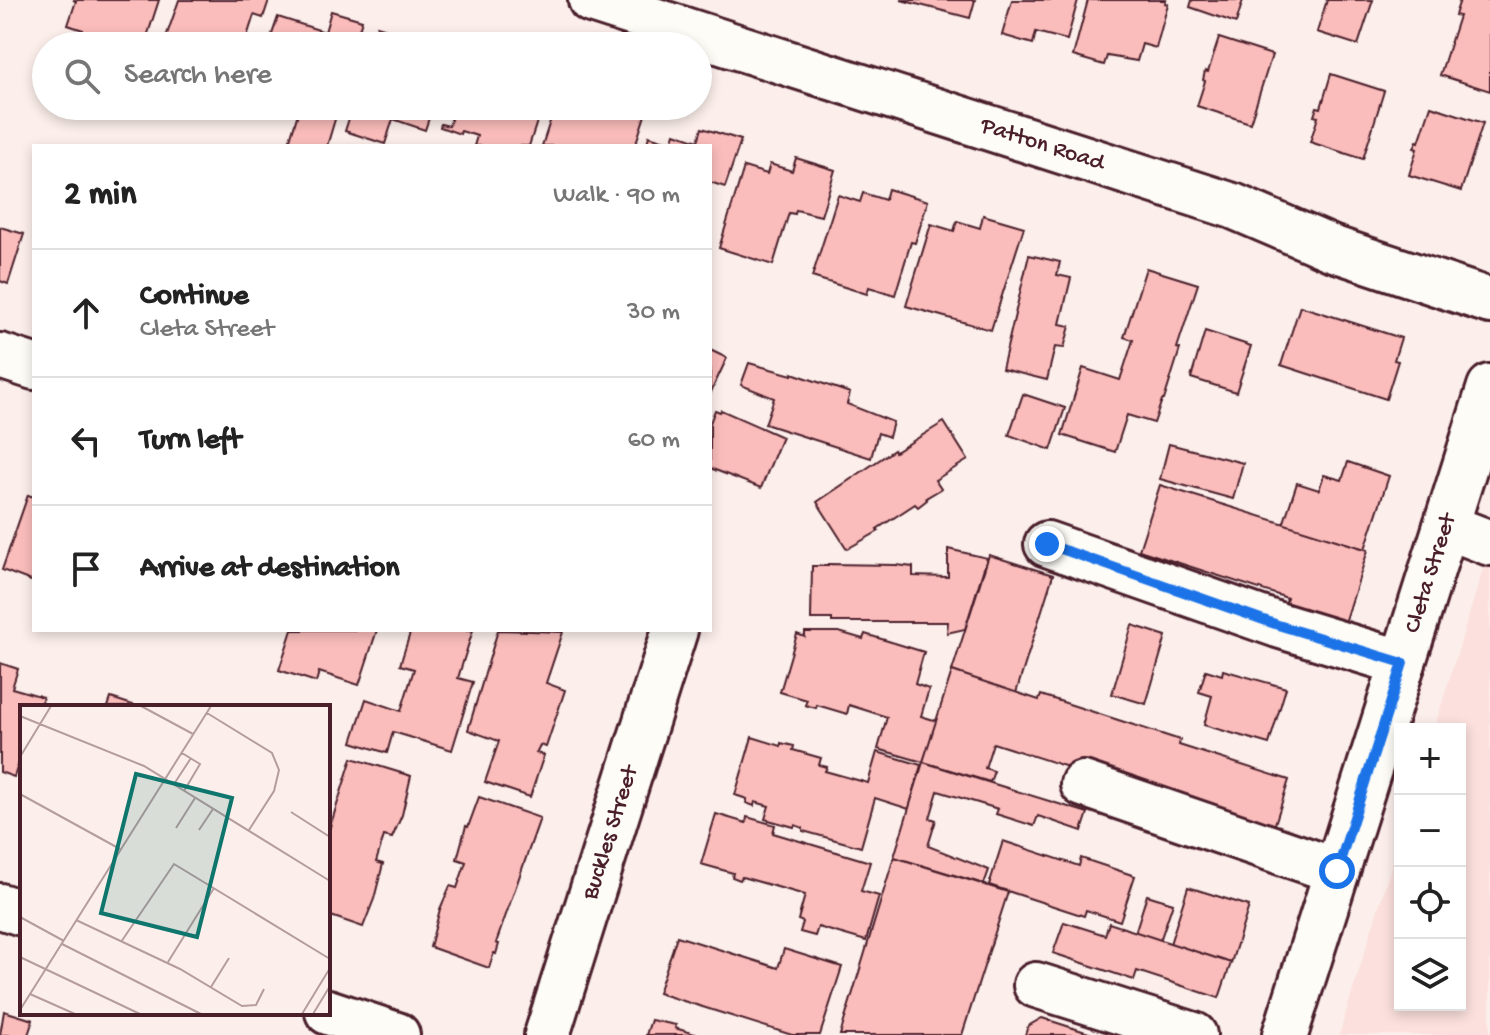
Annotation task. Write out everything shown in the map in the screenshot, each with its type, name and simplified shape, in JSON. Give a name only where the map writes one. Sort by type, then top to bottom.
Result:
[{"type":"street","name":"Patton Road","points":[[591,0],[701,17],[1233,206],[1331,248],[1490,301]]},
{"type":"street","points":[[0,356],[32,366]]},
{"type":"street","name":"Cleta Street","points":[[1285,1035],[1487,406]]},
{"type":"street","points":[[1446,526],[1490,543]]},
{"type":"street","points":[[1047,544],[1278,625],[1403,663]]},
{"type":"street","name":"Buckles Street","points":[[547,1035],[674,632]]},
{"type":"street","points":[[1083,784],[1337,871]]},
{"type":"street","points":[[0,906],[20,912]]},
{"type":"street","points":[[1036,985],[1194,1035]]},
{"type":"street","points":[[330,1013],[397,1035]]},
{"type":"shaded area","points":[[1490,546],[1490,1035],[1339,1035],[1394,857],[1394,1011],[1466,1011],[1466,723],[1436,723]]},
{"type":"building","points":[[73,0],[159,0],[149,32],[82,32],[68,25],[76,1]]},
{"type":"building","points":[[179,0],[269,0],[263,18],[254,15],[249,32],[168,32]]},
{"type":"building","points":[[901,0],[975,0],[970,18]]},
{"type":"building","points":[[1012,0],[1078,0],[1067,40],[1036,32],[1033,44],[1002,35]]},
{"type":"building","points":[[1088,0],[1166,0],[1168,4],[1156,48],[1142,44],[1137,61],[1107,56],[1104,65],[1073,56]]},
{"type":"building","points":[[1192,0],[1243,0],[1236,23],[1190,7]]},
{"type":"building","points":[[1327,0],[1373,0],[1358,45],[1317,32]]},
{"type":"building","points":[[1460,0],[1490,0],[1490,91],[1440,75],[1459,16],[1455,15]]},
{"type":"building","points":[[331,11],[362,20],[358,32],[325,32]]},
{"type":"building","points":[[278,17],[325,32],[273,32]]},
{"type":"building","points":[[377,26],[397,32],[375,32]]},
{"type":"building","points":[[1219,38],[1272,55],[1250,123],[1197,106],[1205,71],[1208,72]]},
{"type":"building","points":[[1331,74],[1384,91],[1363,159],[1310,142],[1318,117],[1314,116],[1317,107],[1321,108]]},
{"type":"building","points":[[1431,106],[1483,123],[1461,191],[1409,175],[1417,149],[1414,148]]},
{"type":"building","points":[[296,120],[335,120],[328,144],[289,144]]},
{"type":"building","points":[[349,120],[393,120],[385,144],[345,131]]},
{"type":"building","points":[[396,120],[428,120],[425,130]]},
{"type":"building","points":[[451,120],[537,120],[530,144],[475,144],[477,136],[440,127],[441,124],[449,126]]},
{"type":"building","points":[[550,120],[643,120],[636,144],[543,144]]},
{"type":"building","points":[[702,128],[741,140],[725,187],[712,183],[712,144],[647,144],[649,136],[672,143],[675,133],[698,141]]},
{"type":"building","points":[[796,158],[835,170],[821,216],[796,210],[795,214],[789,213],[773,265],[719,248],[744,167],[767,174],[770,164],[792,171]]},
{"type":"building","points":[[888,189],[928,201],[915,243],[911,242],[895,295],[869,287],[867,294],[812,277],[838,195],[860,202],[863,193],[885,200]]},
{"type":"building","points":[[983,215],[1024,227],[991,330],[906,306],[931,224],[954,231],[957,221],[980,228]]},
{"type":"building","points":[[0,227],[24,234],[8,284],[0,281]]},
{"type":"building","points":[[1029,255],[1060,262],[1057,275],[1071,278],[1060,324],[1070,326],[1064,348],[1055,347],[1047,380],[1002,369]]},
{"type":"building","points":[[1146,268],[1198,284],[1164,400],[1154,423],[1127,415],[1115,452],[1062,435],[1083,368],[1120,380],[1133,340],[1124,337]]},
{"type":"building","points":[[1300,306],[1401,338],[1394,360],[1398,361],[1386,399],[1281,365]]},
{"type":"building","points":[[1205,331],[1251,346],[1236,392],[1191,378]]},
{"type":"building","points":[[712,351],[727,358],[712,390]]},
{"type":"building","points":[[749,363],[792,373],[850,393],[847,404],[893,422],[889,437],[878,433],[871,458],[765,424],[774,398],[741,385]]},
{"type":"building","points":[[1023,394],[1065,408],[1051,450],[1009,435]]},
{"type":"building","points":[[715,410],[721,410],[782,437],[761,488],[712,469],[712,418]]},
{"type":"building","points":[[944,422],[968,460],[935,480],[941,489],[918,507],[915,504],[877,529],[879,531],[847,549],[817,502],[894,450]]},
{"type":"building","points":[[1169,444],[1243,463],[1233,499],[1160,479]]},
{"type":"building","points":[[1348,462],[1389,476],[1365,549],[1283,525],[1297,483],[1319,490],[1324,475],[1342,480]]},
{"type":"building","points":[[1160,485],[1368,550],[1340,639],[1281,618],[1287,598],[1139,550]]},
{"type":"building","points":[[28,495],[32,496],[32,581],[2,570]]},
{"type":"building","points":[[948,549],[987,558],[965,629],[947,633],[948,622],[832,622],[832,619],[811,619],[812,566],[896,565],[913,567],[913,576],[948,577]]},
{"type":"building","points":[[989,555],[1053,575],[1016,693],[952,671]]},
{"type":"building","points":[[1132,625],[1166,636],[1146,704],[1112,694]]},
{"type":"building","points":[[291,632],[376,632],[359,685],[319,672],[316,682],[279,670]]},
{"type":"building","points":[[410,632],[472,632],[458,678],[473,682],[452,750],[393,732],[387,753],[352,742],[366,699],[401,711],[414,669],[400,665]]},
{"type":"building","points":[[497,632],[563,632],[546,683],[565,690],[546,747],[540,745],[536,753],[544,755],[530,797],[485,782],[499,741],[468,730]]},
{"type":"building","points":[[805,632],[839,632],[863,639],[865,634],[924,652],[915,684],[929,689],[921,716],[937,721],[923,762],[878,749],[887,717],[849,705],[847,714],[817,705],[816,708],[805,705],[807,700],[780,692],[797,634],[805,637]]},
{"type":"building","points":[[0,663],[18,669],[12,688],[43,697],[41,705],[20,705],[20,759],[14,777],[0,772]]},
{"type":"building","points":[[1206,670],[1222,675],[1223,670],[1286,688],[1269,744],[1204,725],[1212,696],[1199,692]]},
{"type":"building","points":[[952,671],[1039,700],[1041,695],[1180,740],[1179,745],[1289,780],[1274,827],[1158,796],[993,743],[985,768],[994,771],[990,782],[923,762]]},
{"type":"building","points":[[111,698],[133,705],[109,705]]},
{"type":"building","points":[[752,737],[781,746],[781,743],[794,746],[793,750],[821,758],[819,765],[827,767],[825,771],[868,783],[877,752],[921,765],[909,809],[875,798],[861,847],[803,831],[795,825],[765,819],[769,806],[755,802],[754,806],[746,803],[747,799],[735,795]]},
{"type":"building","points":[[352,758],[411,776],[402,815],[392,838],[384,836],[376,862],[383,864],[363,927],[330,916],[330,827]]},
{"type":"building","points":[[923,762],[1088,813],[1082,831],[1038,816],[1034,826],[996,814],[998,809],[938,791],[930,818],[936,820],[928,846],[989,870],[984,884],[894,857]]},
{"type":"building","points":[[479,797],[540,818],[489,968],[430,947],[440,909],[450,886],[457,888],[466,862],[457,859],[466,826]]},
{"type":"building","points":[[716,814],[746,823],[747,817],[775,825],[773,833],[870,862],[861,891],[879,896],[866,941],[818,927],[815,936],[800,932],[803,922],[798,920],[805,895],[742,877],[740,880],[732,877],[733,873],[701,864]]},
{"type":"building","points":[[1003,841],[1079,866],[1081,858],[1135,876],[1120,921],[1086,910],[1084,916],[989,885]]},
{"type":"building","points":[[894,857],[1008,892],[962,1035],[840,1035]]},
{"type":"building","points":[[1188,887],[1249,906],[1231,963],[1170,944]]},
{"type":"building","points":[[1147,895],[1173,903],[1160,941],[1135,933]]},
{"type":"building","points":[[1064,922],[1105,935],[1109,923],[1231,963],[1219,998],[1137,971],[1134,980],[1053,953]]},
{"type":"building","points":[[677,936],[778,968],[784,949],[842,967],[820,1035],[792,1035],[658,993]]},
{"type":"building","points":[[4,1011],[33,1020],[28,1035],[0,1035]]},
{"type":"building","points":[[1042,1018],[1095,1035],[1025,1035],[1028,1026]]},
{"type":"building","points":[[651,1020],[676,1025],[675,1028],[698,1035],[646,1035]]},
{"type":"route","points":[[1047,544],[1278,625],[1403,663],[1337,871]]}]
